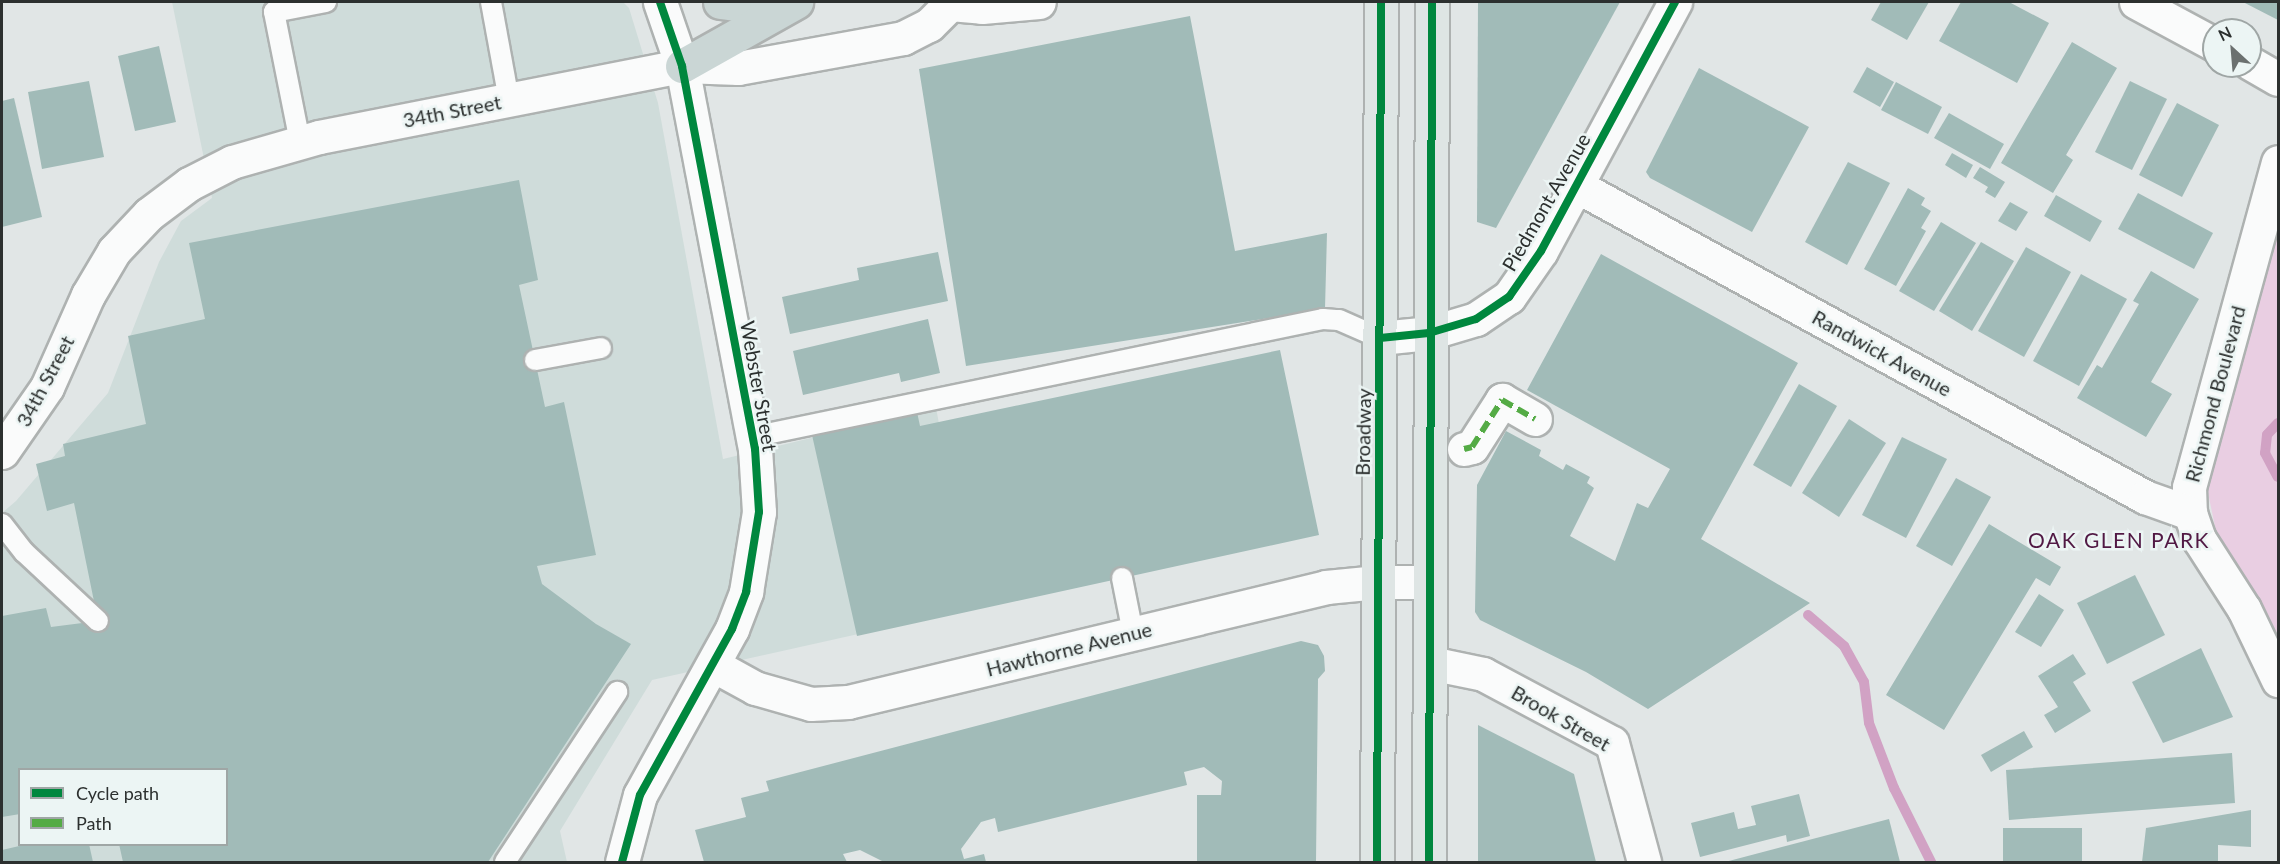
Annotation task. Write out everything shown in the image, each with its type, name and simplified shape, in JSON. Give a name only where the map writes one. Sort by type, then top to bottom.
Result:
[{"type":"highway","points":[[720,2],[766,8],[796,2]]},
{"type":"highway","points":[[682,66],[796,2]]},
{"type":"main road","name":"Broadway","points":[[1377,862],[1381,2]]},
{"type":"main road","points":[[1430,862],[1429,333],[1432,2]]},
{"type":"street","name":"Webster Street","points":[[622,862],[640,795],[715,666],[746,592],[759,512],[752,437],[682,66],[660,2]]},
{"type":"street","name":"34th Street","points":[[2,452],[47,387],[88,295],[114,251],[148,214],[189,184],[232,162],[300,142],[682,66],[738,68],[903,38],[928,25],[950,4],[982,7],[1038,2]]},
{"type":"street","name":"Piedmont Avenue","points":[[1380,338],[1429,333],[1476,319],[1509,297],[1541,251],[1675,2]]},
{"type":"street","points":[[2136,2],[2202,38]]},
{"type":"street","points":[[2262,70],[2278,79]]},
{"type":"street","name":"Richmond Boulevard","points":[[2278,162],[2194,460],[2189,486],[2190,513],[2199,539],[2244,609],[2278,680]]},
{"type":"street","name":"Randwick Avenue","points":[[1577,186],[2145,497],[2190,513]]},
{"type":"street","points":[[1464,449],[1472,447],[1502,400],[1535,419]]},
{"type":"street","name":"Hawthorne Avenue","points":[[715,666],[755,688],[811,704],[848,702],[1326,587],[1378,582],[1430,582]]},
{"type":"street","name":"Brook Street","points":[[1431,663],[1483,674],[1612,743],[1644,862]]},
{"type":"lane","points":[[300,142],[274,12],[326,2]]},
{"type":"lane","points":[[491,2],[509,100]]},
{"type":"lane","points":[[752,437],[1323,319],[1339,320],[1380,338]]},
{"type":"lane","points":[[535,360],[602,348]]},
{"type":"lane","points":[[2,524],[24,552],[98,621]]},
{"type":"lane","points":[[1122,578],[1133,633]]},
{"type":"lane","points":[[505,862],[617,692]]},
{"type":"shaded area","points":[[172,2],[623,2],[629,8],[658,103],[723,459],[936,408],[975,608],[652,680],[560,831],[567,862],[2,862],[2,513],[16,501],[108,393],[159,262],[181,221],[212,198]]},
{"type":"shaded area","name":"OAK GLEN PARK","points":[[2278,229],[2278,634],[2216,531],[2207,488]]},
{"type":"building","points":[[1478,2],[1620,2],[1496,228],[1477,222]]},
{"type":"building","points":[[1881,2],[1929,2],[1907,40],[1871,20]]},
{"type":"building","points":[[1961,2],[2009,2],[2049,23],[2017,83],[1939,41]]},
{"type":"building","points":[[2243,2],[2278,2],[2278,20]]},
{"type":"building","points":[[1190,16],[1235,251],[1327,233],[1325,309],[966,366],[919,69]]},
{"type":"building","points":[[2072,42],[2117,68],[2066,155],[2073,160],[2053,193],[2001,163]]},
{"type":"building","points":[[159,46],[176,122],[135,131],[118,56]]},
{"type":"building","points":[[1867,67],[1894,82],[1880,107],[1853,92]]},
{"type":"building","points":[[1699,68],[1809,127],[1752,232],[1650,178],[1646,172]]},
{"type":"building","points":[[89,81],[104,157],[42,169],[28,92]]},
{"type":"building","points":[[2130,81],[2167,99],[2132,170],[2095,152]]},
{"type":"building","points":[[1896,82],[1942,107],[1928,134],[1881,110]]},
{"type":"building","points":[[14,98],[42,217],[2,227],[2,101]]},
{"type":"building","points":[[2177,103],[2219,125],[2182,197],[2139,175]]},
{"type":"building","points":[[1949,113],[2004,144],[1990,169],[1934,138]]},
{"type":"building","points":[[1952,153],[1973,165],[1966,178],[1945,165]]},
{"type":"building","points":[[1848,162],[1890,183],[1847,265],[1805,242]]},
{"type":"building","points":[[1980,167],[2005,182],[1995,198],[1985,192],[1988,187],[1973,178]]},
{"type":"building","points":[[519,180],[538,280],[519,285],[545,407],[564,402],[596,555],[537,566],[542,584],[596,624],[631,644],[488,862],[123,862],[119,846],[228,846],[228,768],[18,768],[18,814],[2,817],[2,616],[46,608],[51,627],[98,621],[74,503],[47,511],[36,464],[65,456],[63,444],[146,424],[128,336],[205,319],[189,243]]},
{"type":"building","points":[[1908,188],[1925,198],[1921,205],[1931,211],[1921,228],[1926,231],[1896,286],[1864,269]]},
{"type":"building","points":[[2138,193],[2213,233],[2194,269],[2118,229]]},
{"type":"building","points":[[2056,195],[2102,221],[2090,242],[2044,216]]},
{"type":"building","points":[[2010,202],[2028,212],[2016,231],[1998,221]]},
{"type":"building","points":[[1941,222],[1976,243],[1934,311],[1899,291]]},
{"type":"building","points":[[1981,242],[2014,261],[1972,331],[1939,311]]},
{"type":"building","points":[[2026,247],[2071,272],[2024,357],[1978,331]]},
{"type":"building","points":[[938,252],[948,301],[790,334],[782,297],[859,280],[857,268]]},
{"type":"building","points":[[1601,254],[1798,363],[1701,539],[1810,603],[1648,709],[1586,672],[1480,620],[1475,612],[1477,485],[1506,431],[1541,450],[1539,456],[1563,470],[1566,464],[1590,477],[1587,483],[1594,488],[1570,536],[1615,561],[1637,503],[1648,508],[1670,469],[1527,390]]},
{"type":"building","points":[[2151,271],[2199,299],[2151,382],[2172,394],[2146,437],[2077,398],[2097,365],[2102,368],[2139,304],[2133,301]]},
{"type":"building","points":[[2081,274],[2127,299],[2079,386],[2033,361]]},
{"type":"building","points":[[928,319],[940,373],[901,382],[899,373],[803,395],[793,351]]},
{"type":"building","points":[[1280,350],[1319,535],[857,636],[812,435],[917,412],[920,426]]},
{"type":"building","points":[[1799,384],[1837,406],[1791,487],[1753,465]]},
{"type":"building","points":[[1849,419],[1886,443],[1839,517],[1802,493]]},
{"type":"building","points":[[1902,437],[1947,459],[1906,538],[1862,515]]},
{"type":"building","points":[[1956,478],[1991,497],[1952,566],[1916,546]]},
{"type":"building","points":[[1989,524],[2061,567],[2050,586],[2036,578],[1944,730],[1886,695]]},
{"type":"building","points":[[2135,575],[2165,635],[2107,664],[2077,603]]},
{"type":"building","points":[[2039,594],[2064,610],[2041,647],[2015,632]]},
{"type":"building","points":[[1301,641],[1318,645],[1324,656],[1325,671],[1318,679],[1316,862],[1197,862],[1197,795],[1221,795],[1222,781],[1204,767],[1184,772],[1187,785],[998,832],[995,818],[981,822],[961,849],[964,859],[984,854],[986,862],[884,862],[860,850],[843,854],[847,862],[704,862],[695,830],[746,817],[741,798],[769,791],[766,781]]},
{"type":"building","points":[[2201,648],[2233,717],[2163,743],[2132,682]]},
{"type":"building","points":[[2073,654],[2086,674],[2073,682],[2091,711],[2055,733],[2044,715],[2058,707],[2038,676]]},
{"type":"building","points":[[1478,725],[1574,774],[1596,862],[1478,862]]},
{"type":"building","points":[[2024,731],[2033,747],[1991,772],[1981,755]]},
{"type":"building","points":[[2232,753],[2235,803],[2009,820],[2006,770]]},
{"type":"building","points":[[1799,794],[1810,836],[1787,842],[1786,835],[1700,857],[1691,823],[1734,812],[1738,829],[1756,825],[1751,806]]},
{"type":"building","points":[[2251,810],[2251,847],[2218,845],[2218,862],[2142,862],[2146,828]]},
{"type":"building","points":[[1889,819],[1900,862],[1725,862]]},
{"type":"building","points":[[2003,828],[2082,828],[2082,862],[2003,861]]},
{"type":"building","points":[[19,846],[89,846],[93,862],[2,862],[2,850]]},
{"type":"waterway","points":[[2278,423],[2267,435],[2265,453],[2278,477]]},
{"type":"waterway","points":[[1808,615],[1844,646],[1864,682],[1869,723],[1894,788],[1931,862]]},
{"type":"marked path","points":[[1464,449],[1472,447],[1502,400],[1535,419]]},
{"type":"cycle path","points":[[622,862],[640,795],[732,629],[746,592],[759,512],[755,449],[682,66],[660,2]]},
{"type":"cycle path","points":[[1377,862],[1381,2]]},
{"type":"cycle path","points":[[1429,862],[1432,2]]},
{"type":"cycle path","points":[[1380,338],[1429,333],[1476,319],[1509,297],[1541,251],[1675,2]]},
{"type":"district","name":"OAK GLEN PARK","points":[[2119,540]]}]
